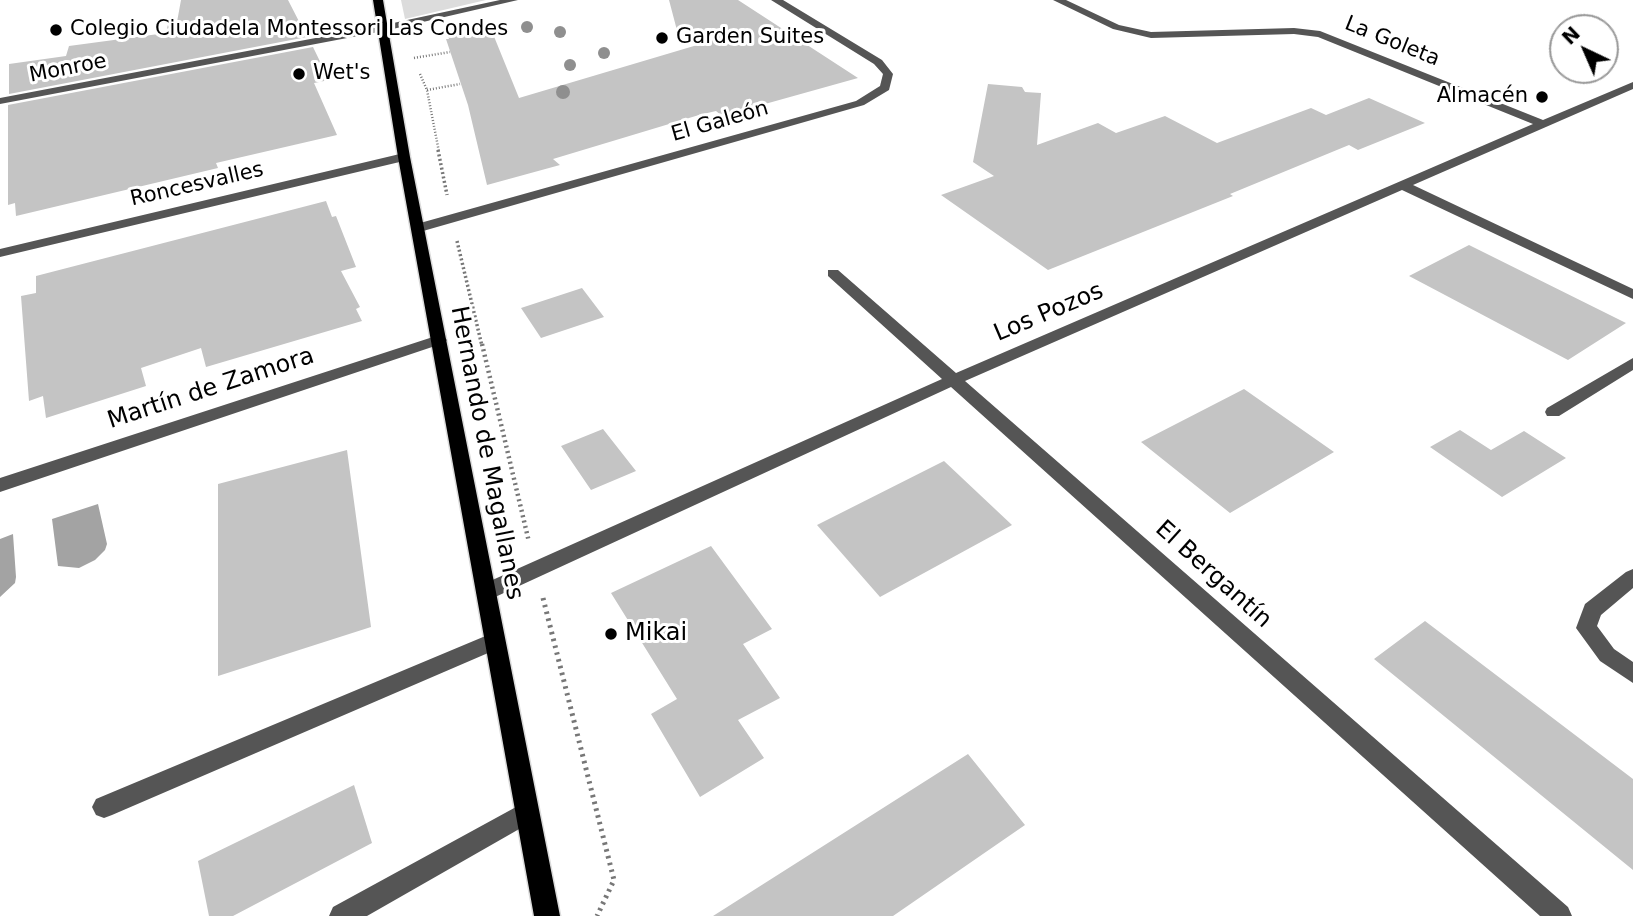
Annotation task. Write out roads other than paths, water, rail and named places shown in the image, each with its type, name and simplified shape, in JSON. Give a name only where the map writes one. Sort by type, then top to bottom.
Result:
[{"type":"main road","name":"Hernando de Magallanes","points":[[378,0],[404,158],[547,916]]},
{"type":"street","name":"Monroe","points":[[0,101],[384,28],[513,0]]},
{"type":"street","name":"El Galeón","points":[[418,228],[860,103],[885,88],[888,74],[878,62],[776,0]]},
{"type":"street","name":"La Goleta","points":[[1058,0],[1116,27],[1151,35],[1294,31],[1320,34],[1543,124]]},
{"type":"street","name":"Los Pozos","points":[[486,592],[953,380],[1633,85]]},
{"type":"street","name":"Roncesvalles","points":[[0,253],[404,158]]},
{"type":"street","points":[[1402,185],[1633,295]]},
{"type":"street","name":"El Bergantín","points":[[833,273],[1559,916]]},
{"type":"street","name":"Martín de Zamora","points":[[0,485],[439,340]]},
{"type":"street","points":[[1553,412],[1633,363]]},
{"type":"street","points":[[1633,577],[1592,610],[1586,628],[1607,656],[1633,674]]},
{"type":"street","points":[[104,807],[495,641]]},
{"type":"street","points":[[342,916],[527,812]]},
{"type":"place","name":"Colegio Ciudadela Montessori Las Condes","points":[[56,30]]},
{"type":"place","name":"Garden Suites","points":[[662,38]]},
{"type":"place","name":"Wet's","points":[[299,74]]},
{"type":"place","name":"Almacén","points":[[1542,97]]},
{"type":"place","name":"Mikai","points":[[611,634]]}]
